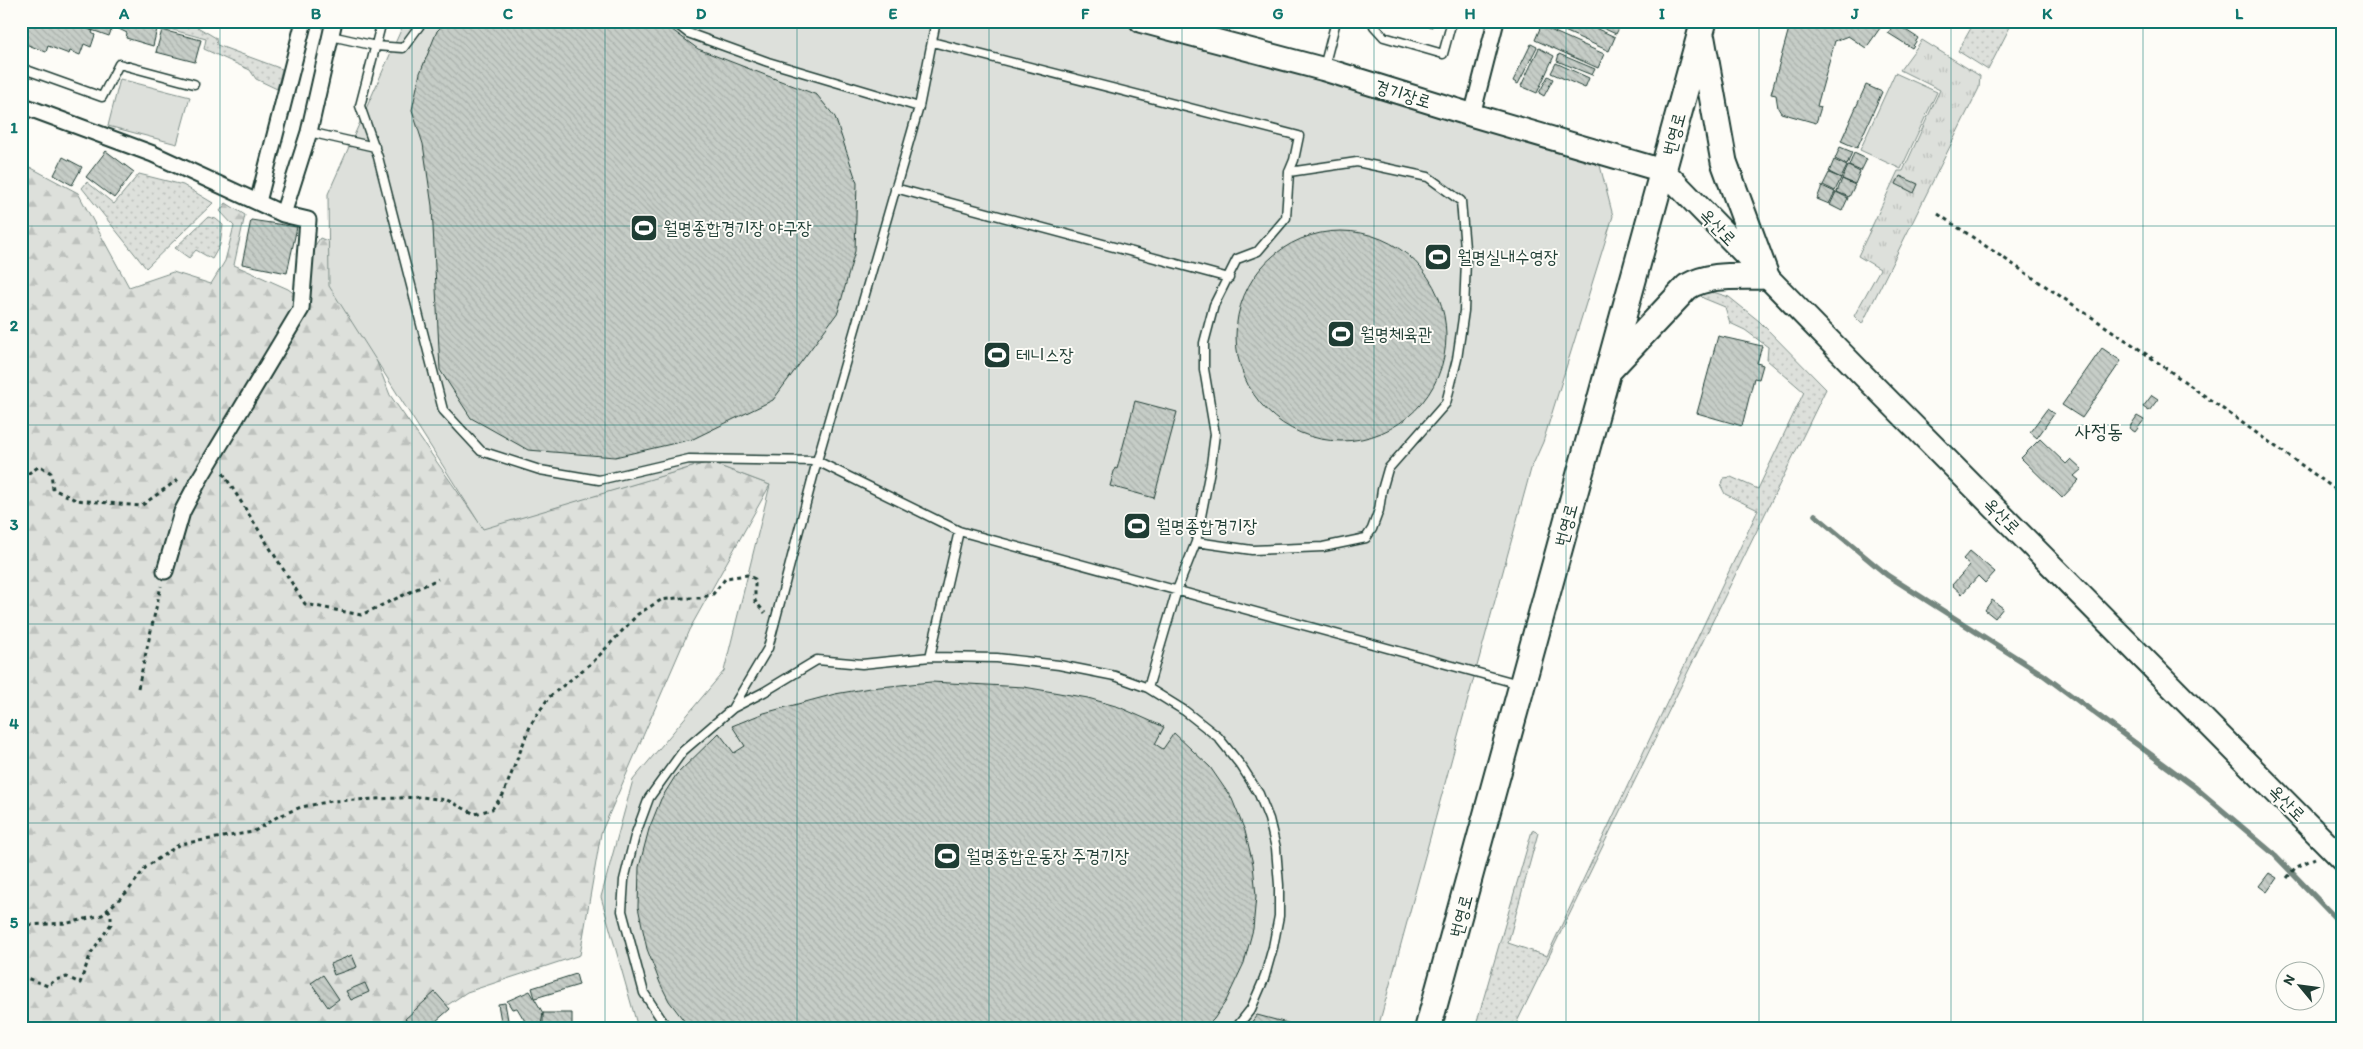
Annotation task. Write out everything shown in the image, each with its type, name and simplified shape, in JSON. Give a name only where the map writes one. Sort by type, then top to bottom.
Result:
[{"type":"main road","name":"경기장로","points":[[1141,21],[1323,69],[1664,171]]},
{"type":"main road","name":"번영로","points":[[1428,1028],[1524,685],[1702,26]]},
{"type":"main road","points":[[1608,372],[1687,287],[1698,280],[1715,277],[1766,276],[1724,162],[1702,26]]},
{"type":"main road","name":"옥산로","points":[[1664,171],[2342,859]]},
{"type":"street","points":[[258,202],[304,21]]},
{"type":"street","points":[[1472,115],[1496,21]]},
{"type":"street","points":[[283,214],[309,132],[332,28]]},
{"type":"street","points":[[21,105],[153,154],[283,214],[308,220],[300,309],[212,456],[182,512],[165,571]]},
{"type":"lane","points":[[382,21],[360,106],[375,147],[443,410],[482,451],[540,470],[599,480],[689,459],[817,462],[959,531],[1524,685]]},
{"type":"lane","points":[[332,28],[376,46],[402,48],[423,21]]},
{"type":"lane","points":[[674,21],[688,33],[768,62],[919,107]]},
{"type":"lane","points":[[733,708],[768,648],[775,625],[817,462],[919,107],[936,21]]},
{"type":"lane","points":[[1323,69],[1336,21]]},
{"type":"lane","points":[[1376,21],[1374,26],[1384,37],[1443,54],[1452,21]]},
{"type":"lane","points":[[932,42],[1299,136],[1294,160],[1289,172],[1286,218],[1258,252],[1237,259],[1214,305],[1204,343],[1204,369],[1215,434],[1211,465],[1196,542],[1177,590],[1148,688]]},
{"type":"lane","points":[[21,68],[102,97],[119,64],[194,84]]},
{"type":"lane","points":[[309,132],[375,147]]},
{"type":"lane","points":[[1196,542],[1252,550],[1323,547],[1366,538],[1372,529],[1379,510],[1388,469],[1446,402],[1453,376],[1464,311],[1466,260],[1461,201],[1428,177],[1356,162],[1289,172]]},
{"type":"lane","points":[[895,188],[1229,278]]},
{"type":"lane","points":[[930,657],[959,531]]},
{"type":"lane","points":[[667,1028],[644,993],[622,911],[624,880],[635,836],[649,798],[683,751],[733,708],[817,660],[862,664],[930,657],[997,658],[1059,665],[1115,676],[1148,688],[1185,711],[1218,737],[1259,794],[1269,819],[1276,848],[1279,916],[1273,947],[1264,979],[1251,1009],[1236,1028]]},
{"type":"lane","points":[[507,1028],[538,1028]]},
{"type":"path","points":[[1938,214],[2138,349],[2342,494]]},
{"type":"path","points":[[21,478],[40,466],[51,473],[54,489],[76,500],[141,506],[212,456],[305,604],[361,615],[438,579]]},
{"type":"path","points":[[138,688],[165,571]]},
{"type":"path","points":[[21,923],[28,925],[68,923],[102,916],[128,890],[146,867],[180,844],[253,832],[277,817],[301,807],[332,801],[421,796],[446,800],[475,814],[492,809],[503,795],[530,724],[549,697],[594,661],[638,614],[661,600],[700,598],[713,594],[726,578],[747,574],[755,579],[755,601],[775,625]]},
{"type":"path","points":[[2287,878],[2295,868]]},
{"type":"path","points":[[21,976],[48,986],[54,980],[67,977],[80,983],[91,953],[112,924],[111,914],[108,909]]},
{"type":"green space","points":[[163,21],[189,22],[216,38],[217,45],[282,69],[277,89],[256,79],[250,70],[204,49],[206,39],[162,27]]},
{"type":"green space","name":"월명종합경기장","points":[[405,21],[1141,21],[1596,150],[1613,216],[1543,442],[1531,469],[1378,1028],[638,1028],[601,897],[633,780],[724,671],[770,485],[709,462],[483,529],[329,286],[328,194]]},
{"type":"green space","points":[[1975,21],[2013,21],[1988,70],[1958,51]]},
{"type":"green space","points":[[1922,40],[1980,76],[1979,88],[1862,324],[1854,316],[1880,269],[1858,256],[1898,171],[1903,171],[1940,90],[1900,70]]},
{"type":"green space","points":[[1895,73],[1937,92],[1901,169],[1860,150]]},
{"type":"green space","points":[[120,79],[190,97],[177,144],[108,126]]},
{"type":"green space","points":[[21,147],[26,150],[24,164],[78,193],[129,287],[173,272],[211,284],[225,261],[234,226],[220,211],[226,203],[245,215],[234,265],[288,289],[307,303],[311,252],[320,238],[335,244],[345,281],[390,395],[483,528],[709,462],[770,485],[689,630],[601,833],[580,955],[467,992],[413,1028],[21,1028]]},
{"type":"green space","points":[[139,174],[183,185],[213,203],[146,268],[82,188],[87,182],[114,204]]},
{"type":"green space","points":[[208,217],[216,219],[223,225],[220,245],[212,259],[196,250],[189,258],[175,248]]},
{"type":"green space","points":[[1713,292],[1729,297],[1759,321],[1826,389],[1514,1028],[1475,1028],[1532,831],[1535,830],[1538,833],[1508,943],[1547,956],[1758,510],[1725,494],[1721,486],[1724,478],[1731,477],[1758,489],[1804,392],[1767,360],[1768,347],[1745,330],[1730,323],[1725,307],[1703,298],[1699,294]]},
{"type":"building","points":[[21,21],[88,21],[86,28],[93,31],[92,33],[95,35],[91,47],[84,44],[80,55],[70,51],[69,54],[48,46],[46,52],[23,43]]},
{"type":"building","points":[[88,21],[112,28],[109,36],[86,28]]},
{"type":"building","points":[[103,21],[129,21],[157,29],[153,46],[126,38],[127,33]]},
{"type":"building","name":"월명종합경기장 야구장","points":[[447,21],[660,21],[698,49],[817,95],[835,117],[857,183],[855,251],[838,312],[773,400],[693,439],[615,457],[528,450],[471,418],[440,370],[432,206],[423,144],[412,110],[420,73],[437,31]]},
{"type":"building","points":[[1410,21],[1434,21],[1432,27]]},
{"type":"building","points":[[1563,21],[1580,21],[1615,37],[1609,51],[1560,29]]},
{"type":"building","points":[[1587,21],[1620,21],[1622,22],[1616,34]]},
{"type":"building","points":[[1791,21],[1885,21],[1866,48],[1848,36],[1835,41],[1817,106],[1821,107],[1816,123],[1781,113],[1778,108],[1776,95],[1771,94]]},
{"type":"building","points":[[1895,23],[1918,38],[1912,48],[1888,33]]},
{"type":"building","points":[[1541,26],[1604,54],[1598,68],[1535,40]]},
{"type":"building","points":[[162,30],[201,40],[195,62],[156,52]]},
{"type":"building","points":[[1531,44],[1537,47],[1518,84],[1513,81]]},
{"type":"building","points":[[1539,48],[1554,56],[1537,93],[1521,86]]},
{"type":"building","points":[[1559,54],[1595,69],[1592,75],[1557,61]]},
{"type":"building","points":[[1556,63],[1589,78],[1585,88],[1551,73]]},
{"type":"building","points":[[1548,76],[1553,79],[1544,96],[1539,93]]},
{"type":"building","points":[[1866,85],[1882,92],[1857,148],[1841,141]]},
{"type":"building","points":[[1840,147],[1852,152],[1847,165],[1835,159]]},
{"type":"building","points":[[106,151],[134,172],[114,198],[86,177]]},
{"type":"building","points":[[1854,153],[1867,159],[1861,171],[1849,166]]},
{"type":"building","points":[[63,157],[82,167],[72,185],[54,175]]},
{"type":"building","points":[[1834,160],[1847,166],[1841,178],[1829,172]]},
{"type":"building","points":[[1848,166],[1860,172],[1855,184],[1842,179]]},
{"type":"building","points":[[1829,173],[1841,178],[1835,191],[1823,185]]},
{"type":"building","points":[[1900,176],[1918,184],[1914,193],[1896,184]]},
{"type":"building","points":[[1842,179],[1855,185],[1849,197],[1837,192]]},
{"type":"building","points":[[1822,186],[1835,192],[1829,204],[1817,199]]},
{"type":"building","points":[[1836,192],[1848,198],[1842,211],[1830,205]]},
{"type":"building","points":[[251,220],[297,227],[287,273],[242,264]]},
{"type":"building","name":"월명체육관","points":[[1331,231],[1351,231],[1372,235],[1391,243],[1408,255],[1422,269],[1434,286],[1442,305],[1446,336],[1442,367],[1434,386],[1422,403],[1408,417],[1391,429],[1372,437],[1351,441],[1331,441],[1310,437],[1291,429],[1274,417],[1260,403],[1248,386],[1240,367],[1236,346],[1236,326],[1240,305],[1248,286],[1260,269],[1274,255],[1291,243],[1310,235]]},
{"type":"building","points":[[1718,336],[1762,346],[1757,363],[1763,365],[1759,379],[1754,378],[1742,426],[1697,413]]},
{"type":"building","points":[[2102,348],[2121,361],[2082,418],[2062,405]]},
{"type":"building","points":[[2152,395],[2158,399],[2149,411],[2143,407]]},
{"type":"building","points":[[1135,401],[1177,412],[1154,498],[1110,486],[1115,468],[1117,469]]},
{"type":"building","points":[[2047,409],[2054,414],[2037,438],[2030,432]]},
{"type":"building","points":[[2137,416],[2144,420],[2135,432],[2129,428]]},
{"type":"building","points":[[2040,439],[2066,464],[2071,459],[2082,469],[2074,476],[2079,480],[2062,498],[2021,458]]},
{"type":"building","points":[[1970,551],[1995,572],[1985,583],[1978,576],[1962,594],[1952,585],[1970,565],[1963,559]]},
{"type":"building","points":[[1992,600],[2003,608],[1995,618],[1985,610]]},
{"type":"building","name":"월명종합운동장 주경기장","points":[[931,682],[1024,687],[1088,698],[1119,707],[1164,727],[1155,744],[1163,749],[1174,733],[1210,767],[1232,799],[1245,831],[1253,864],[1256,896],[1253,929],[1244,963],[1226,1001],[1214,1019],[1205,1028],[688,1026],[669,1001],[660,983],[647,949],[638,907],[639,867],[649,829],[661,799],[676,775],[719,733],[734,753],[745,746],[732,726],[764,713],[835,694],[870,688]]},
{"type":"building","points":[[2269,873],[2277,878],[2267,892],[2259,886]]},
{"type":"building","points":[[352,955],[357,967],[334,975],[330,964]]},
{"type":"building","points":[[576,974],[579,985],[535,998],[532,988]]},
{"type":"building","points":[[323,975],[339,999],[328,1007],[311,983]]},
{"type":"building","points":[[365,983],[369,992],[351,1000],[346,991]]},
{"type":"building","points":[[530,991],[543,1013],[541,1025],[526,1023],[517,1008],[512,1009],[507,1001]]},
{"type":"building","points":[[435,992],[450,1009],[428,1028],[413,1028],[405,1019]]},
{"type":"building","points":[[505,1003],[508,1020],[501,1021],[498,1004]]},
{"type":"building","points":[[543,1013],[572,1013],[572,1026],[543,1026]]},
{"type":"building","points":[[1257,1015],[1306,1028],[1247,1028]]},
{"type":"waterway","points":[[1815,515],[1887,575],[2042,674],[2196,788],[2275,855],[2342,925]]},
{"type":"place","name":"월명종합경기장 야구장","points":[[644,228]]},
{"type":"place","name":"월명실내수영장","points":[[1438,257]]},
{"type":"place","name":"월명체육관","points":[[1341,334]]},
{"type":"place","name":"테니스장","points":[[997,355]]},
{"type":"place","name":"월명종합경기장","points":[[1137,526]]},
{"type":"place","name":"월명종합운동장 주경기장","points":[[947,856]]},
{"type":"district","name":"사정동","points":[[2099,431]]}]
